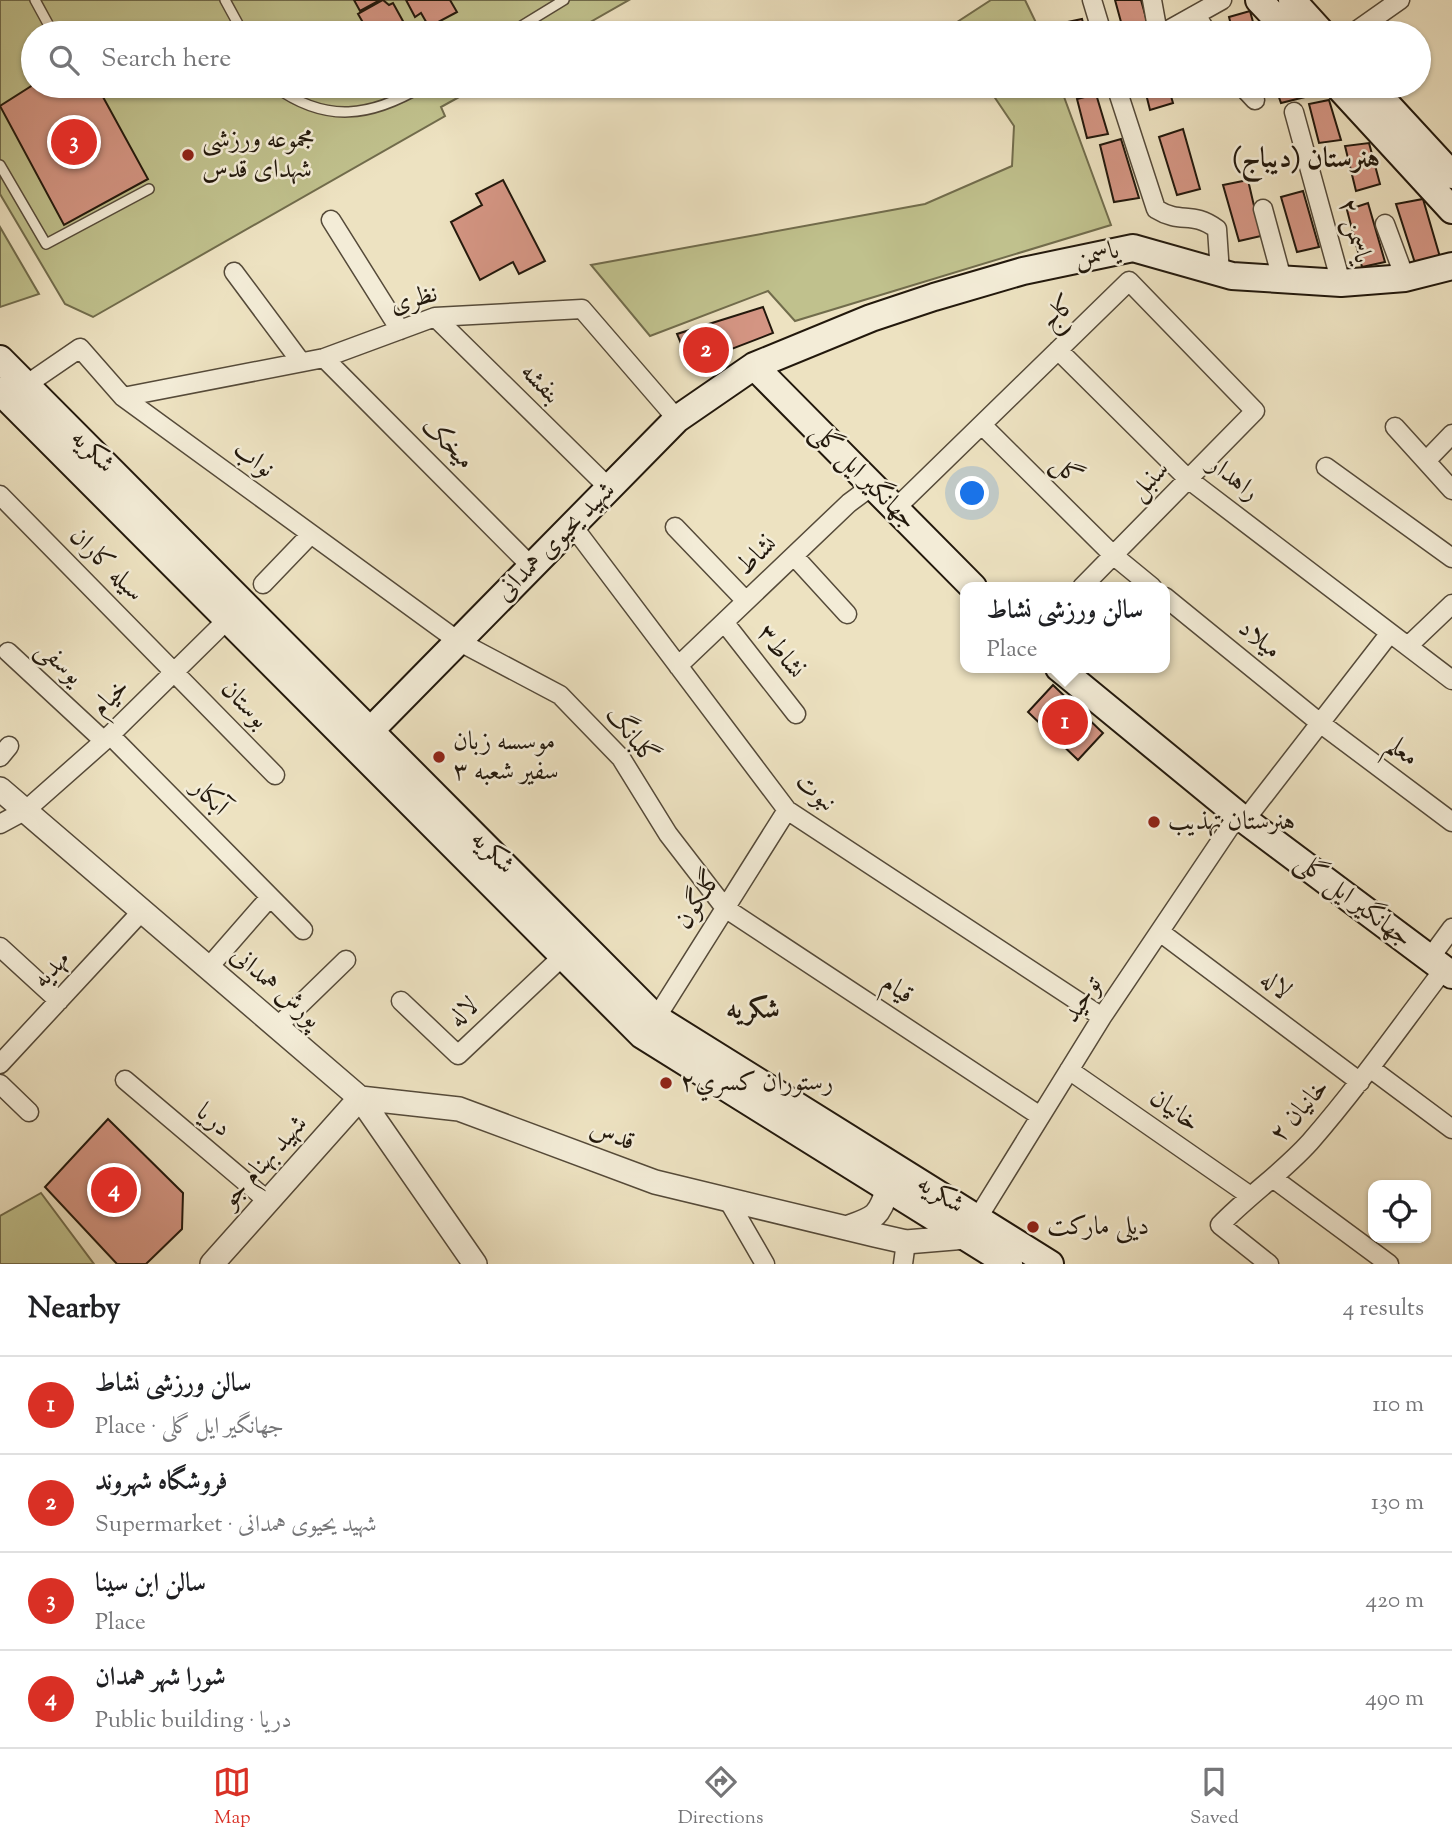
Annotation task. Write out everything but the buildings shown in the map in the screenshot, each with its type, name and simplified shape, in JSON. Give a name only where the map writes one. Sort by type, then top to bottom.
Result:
[{"type":"main road","points":[[1259,0],[1279,21]]},
{"type":"main road","points":[[1292,0],[1311,21]]},
{"type":"main road","points":[[1349,98],[1452,210]]},
{"type":"main road","points":[[1381,98],[1452,175]]},
{"type":"main road","name":"یاسمن","points":[[754,366],[871,318],[934,297],[1023,271],[1133,248],[1220,273],[1340,283],[1405,278],[1452,266]]},
{"type":"main road","name":"شکریه","points":[[0,359],[13,388],[228,619],[642,1035],[888,1188],[1050,1264]]},
{"type":"main road","name":"شهید یحیوی همدانی","points":[[370,731],[677,419],[754,366]]},
{"type":"main road","name":"جهانگیر ایل گلی","points":[[754,366],[968,582]]},
{"type":"main road","name":"شکریه","points":[[13,388],[370,731],[656,1018],[972,1228],[1009,1264]]},
{"type":"main road","name":"جهانگیر ایل گلی","points":[[1065,673],[1242,817],[1442,967]]},
{"type":"street","points":[[1092,0],[1098,21]]},
{"type":"street","points":[[1152,0],[1158,21]]},
{"type":"street","points":[[1185,21],[1222,0]]},
{"type":"street","points":[[1370,21],[1400,0]]},
{"type":"street","points":[[1198,16],[1201,21]]},
{"type":"street","points":[[1120,98],[1156,209],[1171,218],[1201,217],[1217,229],[1220,273]]},
{"type":"street","name":"یاسمن ۲","points":[[1294,112],[1340,283]]},
{"type":"street","points":[[1263,209],[1282,279]]},
{"type":"street","points":[[331,220],[400,330]]},
{"type":"street","points":[[1385,224],[1405,278]]},
{"type":"street","points":[[234,272],[301,362]]},
{"type":"street","name":"کاج","points":[[895,509],[1129,281],[1255,411]]},
{"type":"street","name":"نظری","points":[[122,397],[324,358],[435,317],[582,309],[677,419]]},
{"type":"street","name":"بنفشه","points":[[435,317],[609,488]]},
{"type":"street","name":"نواب","points":[[13,388],[80,348],[122,397],[458,641]]},
{"type":"street","name":"راهدار","points":[[1058,350],[1188,479],[1452,680]]},
{"type":"street","name":"میخک","points":[[324,358],[532,567]]},
{"type":"street","name":"سنبل","points":[[1087,582],[1255,411]]},
{"type":"street","name":"گل","points":[[982,425],[1113,555]]},
{"type":"street","points":[[1395,427],[1452,490]]},
{"type":"street","points":[[1426,461],[1452,435]]},
{"type":"street","points":[[1326,467],[1452,558]]},
{"type":"street","name":"نشاط","points":[[678,666],[849,503],[873,486]]},
{"type":"street","name":"سیله کاران","points":[[0,495],[175,671]]},
{"type":"street","name":"نبوت","points":[[572,525],[787,810],[1102,1017]]},
{"type":"street","points":[[675,527],[746,601]]},
{"type":"street","points":[[263,584],[311,534]]},
{"type":"street","points":[[1113,555],[1146,582]]},
{"type":"street","points":[[794,556],[847,614]]},
{"type":"street","name":"میلاد","points":[[1170,601],[1320,723]]},
{"type":"street","points":[[1408,646],[1452,604]]},
{"type":"street","name":"خیام","points":[[0,824],[26,810],[107,738],[228,619]]},
{"type":"street","name":"نشاط۳","points":[[724,622],[796,713]]},
{"type":"street","name":"توحید","points":[[972,1228],[1102,1017],[1160,932],[1242,817],[1390,633]]},
{"type":"street","name":"گلبانگ","points":[[458,641],[560,695],[621,758],[668,834],[725,908]]},
{"type":"street","name":"یوسفی","points":[[8,652],[107,738]]},
{"type":"street","name":"بوستان","points":[[175,671],[275,775]]},
{"type":"street","name":"معلم","points":[[1320,723],[1452,822]]},
{"type":"street","name":"آبکار","points":[[107,738],[303,930]]},
{"type":"street","name":"پورش همدانی","points":[[0,789],[360,1098],[475,1264]]},
{"type":"street","name":"گلگون","points":[[656,1018],[787,810]]},
{"type":"street","points":[[208,968],[270,897]]},
{"type":"street","name":"قیام","points":[[725,908],[1040,1116]]},
{"type":"street","name":"مهدیه","points":[[0,1064],[142,911]]},
{"type":"street","name":"خانیان ۲","points":[[1269,1264],[1220,1225],[1249,1195],[1274,1179],[1365,1075],[1442,967],[1452,928]]},
{"type":"street","name":"لاله","points":[[1160,932],[1365,1075],[1452,1129]]},
{"type":"street","points":[[0,947],[59,1001]]},
{"type":"street","name":"لاله","points":[[401,1001],[458,1055],[564,956]]},
{"type":"street","points":[[276,1027],[346,960]]},
{"type":"street","name":"خانیان","points":[[1069,1070],[1249,1195]]},
{"type":"street","name":"دریا","points":[[125,1080],[268,1201]]},
{"type":"street","points":[[0,1084],[29,1112]]},
{"type":"street","name":"قدس","points":[[360,1098],[459,1109],[654,1182],[845,1228],[905,1253],[972,1228]]},
{"type":"street","name":"شهید بهنام جو","points":[[212,1264],[360,1098]]},
{"type":"street","points":[[1274,1179],[1389,1264]]},
{"type":"street","points":[[845,1228],[873,1219],[882,1209],[888,1188]]},
{"type":"street","points":[[728,1200],[765,1264]]},
{"type":"lane","points":[[35,0],[46,21]]},
{"type":"lane","points":[[225,0],[236,21]]},
{"type":"lane","points":[[530,21],[564,0]]},
{"type":"lane","points":[[294,98],[304,104],[347,113],[392,105],[403,98]]},
{"type":"lane","points":[[0,166],[46,244],[149,189]]},
{"type":"green space","name":"مجموعه ورزشی شهدای قدس","points":[[0,0],[629,0],[592,21],[21,21],[21,98],[457,98],[441,107],[445,116],[93,317],[65,304],[0,194]]},
{"type":"green space","points":[[991,0],[1025,0],[1035,21],[959,21]]},
{"type":"green space","points":[[995,98],[1064,98],[1111,225],[795,321],[768,291],[650,336],[591,265],[925,204],[1012,166],[1014,126]]},
{"type":"green space","points":[[0,227],[39,294],[0,307]]},
{"type":"green space","points":[[41,1193],[94,1264],[0,1264],[0,1216]]},
{"type":"place","name":"سالن ابن سینا","points":[[74,142]]},
{"type":"place","name":"مجموعه ورزشی شهدای قدس","points":[[188,155]]},
{"type":"place","name":"فروشگاه شهروند","points":[[706,350]]},
{"type":"place","name":"سالن ورزشی نشاط","points":[[1065,722]]},
{"type":"place","name":"موسسه زبان سفیر شعبه ۳","points":[[439,757]]},
{"type":"place","name":"هنرستان تهذیب","points":[[1154,822]]},
{"type":"place","name":"رستوران کسري٢","points":[[666,1083]]},
{"type":"place","name":"شورا شهر همدان","points":[[114,1190]]},
{"type":"place","name":"دیلی مارکت","points":[[1033,1227]]},
{"type":"district","name":"(هنرستان (دیباج","points":[[1306,160]]},
{"type":"district","name":"شکریه","points":[[753,1011]]}]
